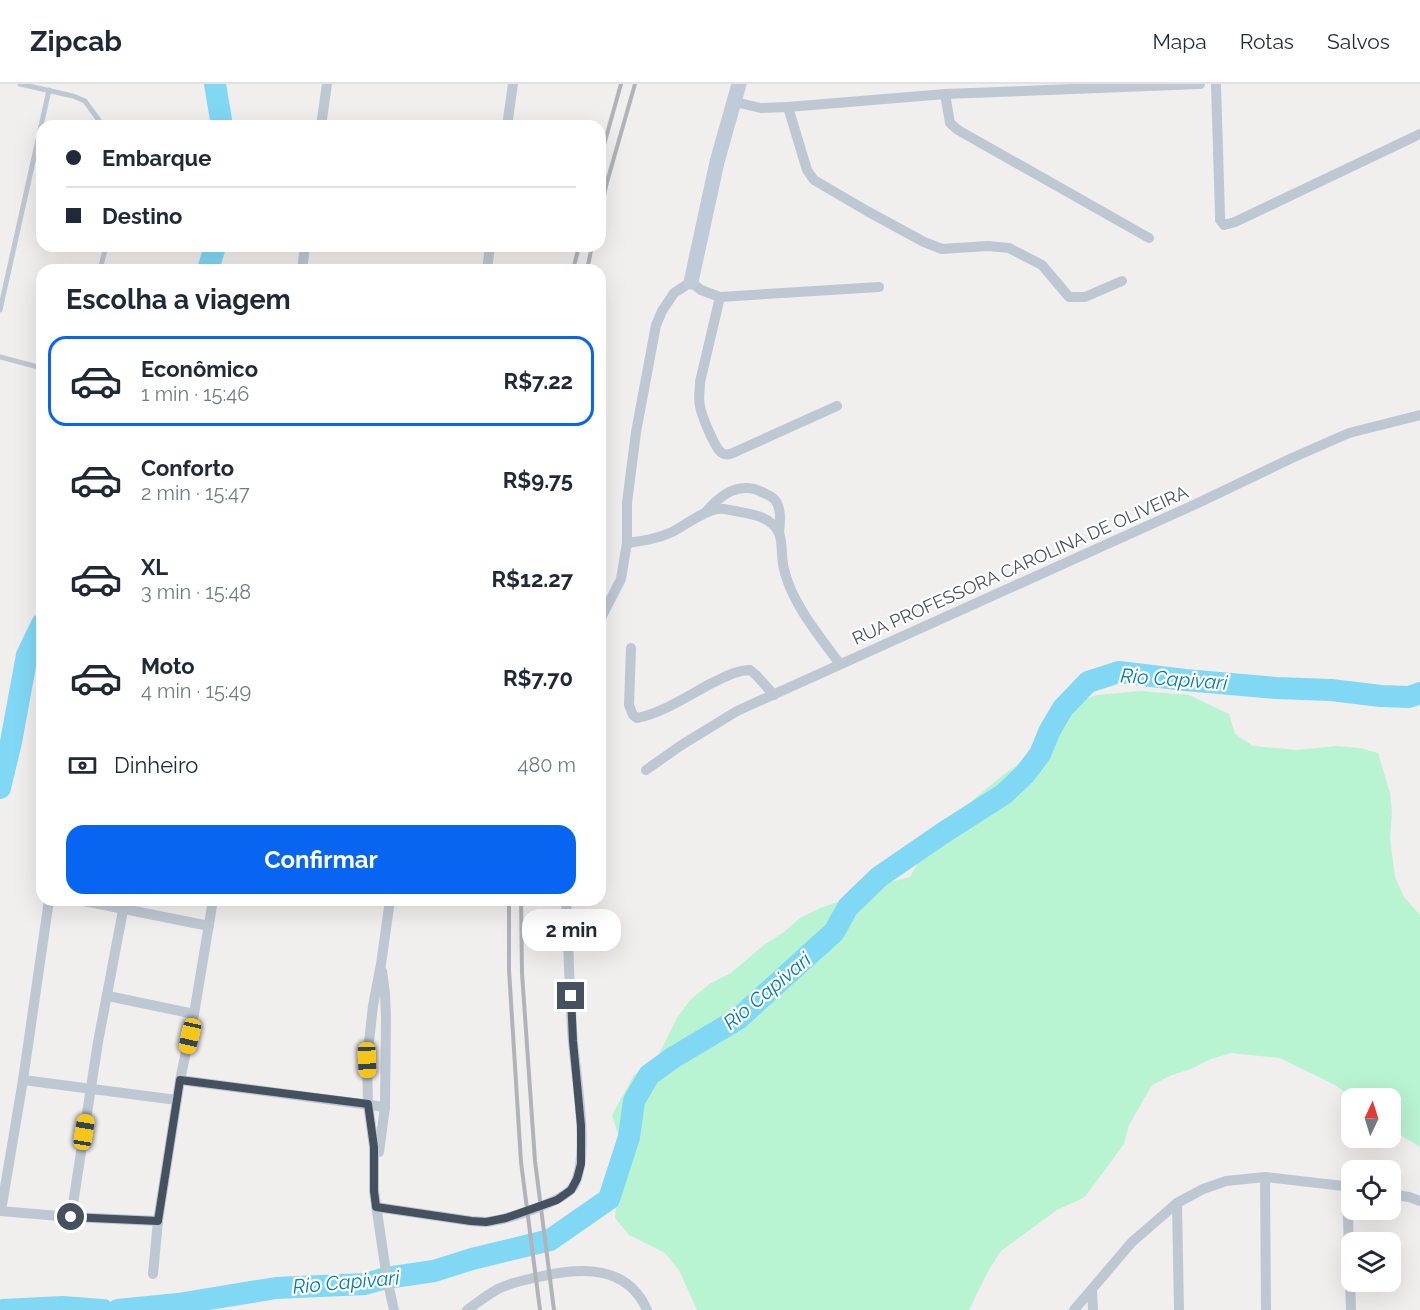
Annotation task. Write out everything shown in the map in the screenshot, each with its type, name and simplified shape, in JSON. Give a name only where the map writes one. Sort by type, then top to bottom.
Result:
[{"type":"street","points":[[322,120],[327,84]]},
{"type":"street","points":[[508,120],[513,84]]},
{"type":"street","points":[[606,608],[621,579],[627,543],[627,503],[636,432],[656,325],[674,293],[691,282],[717,162],[739,84]]},
{"type":"street","points":[[735,102],[761,108],[788,107],[945,94],[1200,84]]},
{"type":"street","points":[[1216,84],[1220,220],[1224,225],[1235,222],[1420,134]]},
{"type":"street","points":[[945,94],[950,123],[958,130],[1149,238]]},
{"type":"street","points":[[788,107],[807,170],[814,180],[924,242],[942,249],[988,246],[1009,248],[1042,265],[1069,297],[1085,297],[1122,281]]},
{"type":"street","points":[[691,282],[700,290],[720,297],[879,287]]},
{"type":"street","points":[[720,297],[700,382],[699,396],[700,408],[721,453],[730,455],[837,406]]},
{"type":"street","name":"RUA PROFESSORA CAROLINA DE OLIVEIRA","points":[[646,771],[680,746],[737,711],[1349,433],[1420,415]]},
{"type":"street","points":[[706,512],[729,490],[744,488],[759,490],[774,498],[779,508],[783,569],[792,592],[811,625],[840,664]]},
{"type":"street","points":[[627,543],[649,540],[670,533],[706,512],[722,508],[754,514],[770,522],[779,533]]},
{"type":"street","points":[[631,648],[629,705],[633,715],[638,718],[661,710],[739,671],[750,670],[774,695]]},
{"type":"street","points":[[48,906],[1,1211],[158,1221]]},
{"type":"street","points":[[71,1217],[98,1042],[124,906]]},
{"type":"street","points":[[128,906],[209,926]]},
{"type":"street","points":[[153,1274],[158,1221],[180,1080],[195,1014],[212,906]]},
{"type":"street","points":[[389,906],[367,1060],[368,1104],[374,1147],[374,1191],[379,1233],[394,1310]]},
{"type":"street","points":[[376,1207],[486,1222],[506,1218],[557,1200],[571,1190],[581,1164],[581,1126],[573,1041],[566,906]]},
{"type":"street","points":[[374,1191],[385,1107],[386,1018],[381,964]]},
{"type":"street","points":[[108,996],[195,1014]]},
{"type":"street","points":[[23,1080],[177,1101]]},
{"type":"street","points":[[180,1080],[385,1107]]},
{"type":"street","points":[[1074,1310],[1132,1242],[1177,1203],[1203,1189],[1226,1181],[1265,1177],[1341,1186]]},
{"type":"street","points":[[1265,1177],[1266,1310]]},
{"type":"street","points":[[1401,1196],[1420,1201]]},
{"type":"street","points":[[1177,1203],[1179,1310]]},
{"type":"street","points":[[1350,1220],[1351,1310]]},
{"type":"street","points":[[467,1310],[499,1288],[519,1281],[565,1271],[588,1271],[610,1274],[629,1285],[643,1300],[647,1310]]},
{"type":"street","points":[[1092,1290],[1093,1310]]},
{"type":"lane","points":[[20,84],[74,96],[85,101],[99,120]]},
{"type":"lane","points":[[42,120],[49,90]]},
{"type":"lane","points":[[0,310],[36,148]]},
{"type":"lane","points":[[0,357],[36,366]]},
{"type":"green space","points":[[1141,691],[1189,695],[1229,714],[1235,734],[1253,746],[1298,750],[1337,746],[1360,748],[1378,753],[1390,793],[1392,812],[1390,838],[1395,877],[1404,897],[1420,915],[1420,1147],[1401,1135],[1401,1088],[1341,1089],[1280,1058],[1231,1053],[1211,1059],[1152,1085],[1129,1125],[1124,1144],[1085,1197],[1057,1210],[1001,1251],[987,1273],[969,1310],[697,1310],[679,1270],[665,1253],[629,1235],[615,1218],[619,1169],[626,1156],[612,1115],[634,1075],[655,1062],[677,1018],[690,1000],[711,983],[731,973],[800,918],[875,886],[910,877],[924,852],[944,835],[974,799],[1027,758],[1065,719],[1078,701],[1097,695]]},
{"type":"waterway","points":[[215,84],[221,120]]},
{"type":"waterway","points":[[210,264],[213,252]]},
{"type":"waterway","points":[[0,788],[27,655],[36,636]]},
{"type":"waterway","name":"Rio Capivari","points":[[118,1310],[178,1304],[276,1288],[365,1284],[386,1278],[434,1271],[550,1240],[609,1199],[629,1137],[634,1101],[649,1075],[674,1057],[738,1019],[834,932],[848,907],[879,877],[1004,794],[1025,774],[1040,754],[1063,708],[1088,682],[1119,672],[1185,680],[1331,690],[1381,696],[1409,697],[1420,693]]},
{"type":"waterway","name":"Rio Capivari","points":[[3,1310],[62,1307],[103,1310]]},
{"type":"railway","points":[[606,138],[621,84]]},
{"type":"railway","points":[[606,186],[635,84]]},
{"type":"railway","points":[[574,264],[578,252]]},
{"type":"railway","points":[[588,264],[591,252]]},
{"type":"railway","points":[[509,906],[509,970],[521,1162],[540,1310]]},
{"type":"railway","points":[[521,906],[522,973],[535,1161],[554,1310]]},
{"type":"route","points":[[71,1217],[158,1221],[180,1080],[368,1104],[374,1147],[376,1207],[486,1222],[506,1218],[557,1200],[571,1190],[581,1164],[581,1126],[571,996]]}]
